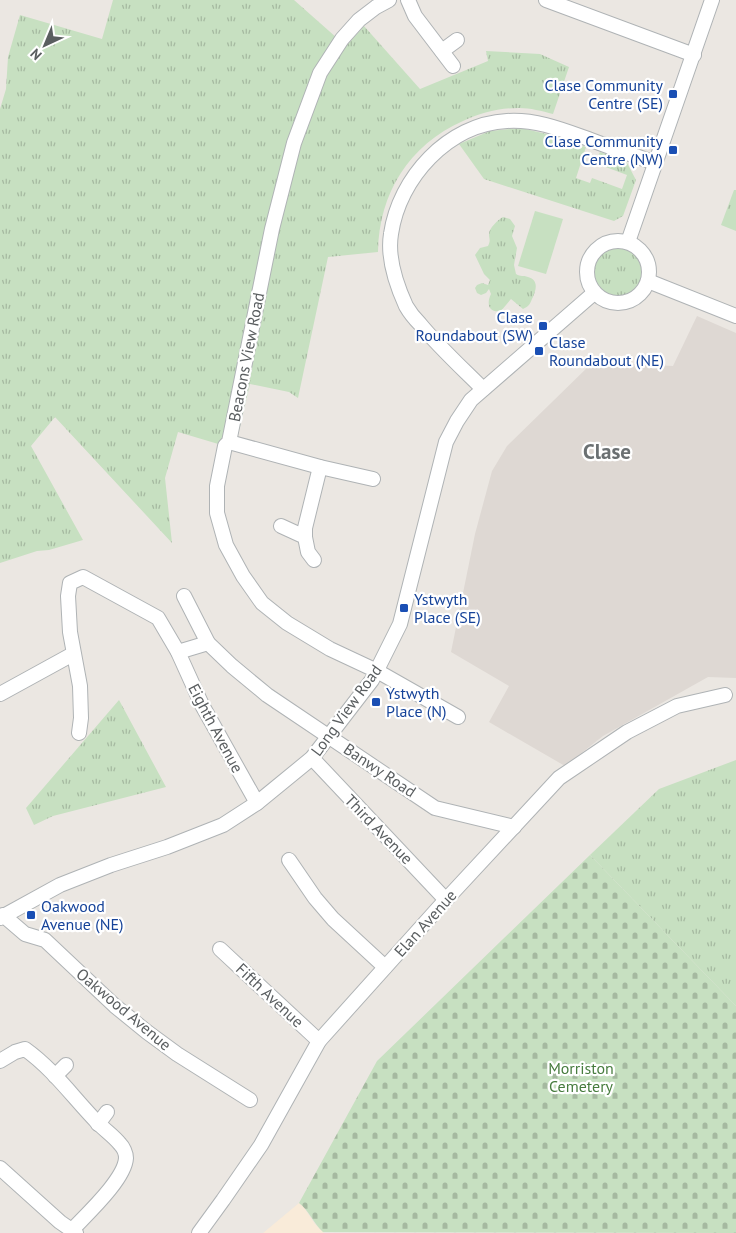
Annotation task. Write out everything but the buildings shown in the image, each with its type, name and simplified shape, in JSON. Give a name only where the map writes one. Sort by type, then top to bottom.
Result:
[{"type":"street","name":"Beacons View Road","points":[[389,0],[376,6],[359,20],[342,39],[320,73],[294,143],[272,229],[230,442],[225,446],[217,486],[217,514],[226,545],[243,576],[262,603],[286,623],[330,649],[377,671],[458,717]]},
{"type":"street","points":[[408,0],[415,16],[453,66]]},
{"type":"street","points":[[546,0],[572,5],[694,55]]},
{"type":"street","points":[[628,242],[712,0]]},
{"type":"street","points":[[442,51],[457,40]]},
{"type":"street","points":[[483,390],[413,316],[397,285],[390,254],[391,235],[397,208],[406,186],[423,164],[452,140],[466,132],[505,121],[536,123],[554,127],[655,162]]},
{"type":"street","points":[[616,240],[628,242],[636,246],[644,255],[649,267],[648,281],[643,291],[636,298],[622,303],[608,302],[594,293],[587,281],[589,259],[595,250],[607,242],[616,240]]},
{"type":"street","points":[[648,281],[736,316]]},
{"type":"street","name":"Long View Road","points":[[2,917],[60,885],[223,825],[257,803],[312,758],[377,671],[400,624],[446,442],[457,421],[471,400],[594,293]]},
{"type":"street","points":[[230,442],[320,467],[373,479]]},
{"type":"street","points":[[314,560],[308,552],[305,528],[320,467]]},
{"type":"street","points":[[281,526],[305,537]]},
{"type":"street","name":"Eighth Avenue","points":[[73,654],[68,596],[70,583],[83,577],[158,618],[178,652],[202,705],[257,803]]},
{"type":"street","name":"Banwy Road","points":[[184,596],[208,643],[267,695],[435,808],[514,827]]},
{"type":"street","points":[[178,652],[208,643]]},
{"type":"street","points":[[0,694],[73,654],[80,686],[81,718],[79,733]]},
{"type":"street","name":"Elan Avenue","points":[[198,1233],[261,1145],[319,1041],[559,778],[627,732],[676,706],[725,695]]},
{"type":"street","name":"Third Avenue","points":[[312,758],[446,900]]},
{"type":"street","points":[[289,860],[315,898],[333,919],[385,967]]},
{"type":"street","name":"Oakwood Avenue","points":[[2,917],[25,934],[45,940],[115,1006],[147,1032],[177,1054],[250,1100]]},
{"type":"street","name":"Fifth Avenue","points":[[220,949],[319,1041]]},
{"type":"street","points":[[0,1061],[15,1052],[26,1049],[60,1080],[98,1124],[121,1145],[126,1155],[125,1164],[114,1184],[74,1232],[0,1168]]},
{"type":"street","points":[[60,1080],[66,1064]]},
{"type":"street","points":[[98,1124],[107,1112]]},
{"type":"shaded area","points":[[697,316],[736,333],[736,678],[708,677],[603,736],[565,766],[489,722],[509,686],[451,652],[475,534],[492,471],[507,446],[593,362],[673,366]]},
{"type":"shaded area","points":[[299,1203],[324,1233],[263,1233]]},
{"type":"green space","points":[[113,0],[294,0],[346,46],[364,26],[420,89],[488,61],[486,51],[540,54],[569,67],[553,114],[523,108],[490,112],[463,121],[427,143],[401,173],[391,191],[384,210],[378,252],[328,257],[298,398],[289,392],[250,384],[238,435],[225,446],[178,432],[165,478],[172,543],[55,417],[31,446],[83,540],[49,550],[37,551],[0,563],[0,109],[6,89],[8,57],[20,15],[102,39]]},
{"type":"green space","points":[[521,128],[555,136],[586,147],[576,178],[590,183],[592,178],[622,189],[627,175],[595,163],[600,152],[626,161],[636,180],[623,216],[614,221],[484,179],[459,144],[490,131]]},
{"type":"green space","points":[[734,190],[736,190],[736,231],[721,225]]},
{"type":"green space","points":[[535,211],[563,219],[546,274],[518,266]]},
{"type":"green space","points":[[503,217],[510,219],[515,226],[512,236],[517,248],[514,265],[516,274],[534,280],[536,288],[530,303],[525,308],[523,309],[511,299],[501,311],[494,311],[489,304],[491,294],[489,289],[481,295],[477,293],[475,288],[482,283],[488,285],[490,280],[484,274],[475,255],[480,248],[488,246],[490,229]]},
{"type":"green space","points":[[617,246],[627,248],[635,254],[641,262],[643,272],[641,282],[635,290],[627,296],[617,298],[607,296],[599,290],[593,282],[591,272],[593,262],[599,254],[607,248]]},
{"type":"green space","points":[[119,700],[166,787],[53,816],[34,825],[26,808]]},
{"type":"green space","points":[[736,760],[736,1006],[590,855],[659,789]]},
{"type":"green space","name":"Morriston Cemetery","points":[[590,855],[736,1006],[736,1233],[323,1232],[299,1203],[377,1061]]},
{"type":"place","name":"Clase Community Centre (SE)","points":[[673,94]]},
{"type":"place","name":"Clase Community Centre (NW)","points":[[673,150]]},
{"type":"place","name":"Clase Roundabout (SW)","points":[[543,326]]},
{"type":"place","name":"Clase Roundabout (NE)","points":[[539,351]]},
{"type":"place","name":"Ystwyth Place (SE)","points":[[404,608]]},
{"type":"place","name":"Ystwyth Place (N)","points":[[376,702]]},
{"type":"place","name":"Oakwood Avenue (NE)","points":[[31,915]]},
{"type":"district","name":"Clase","points":[[607,452]]}]
